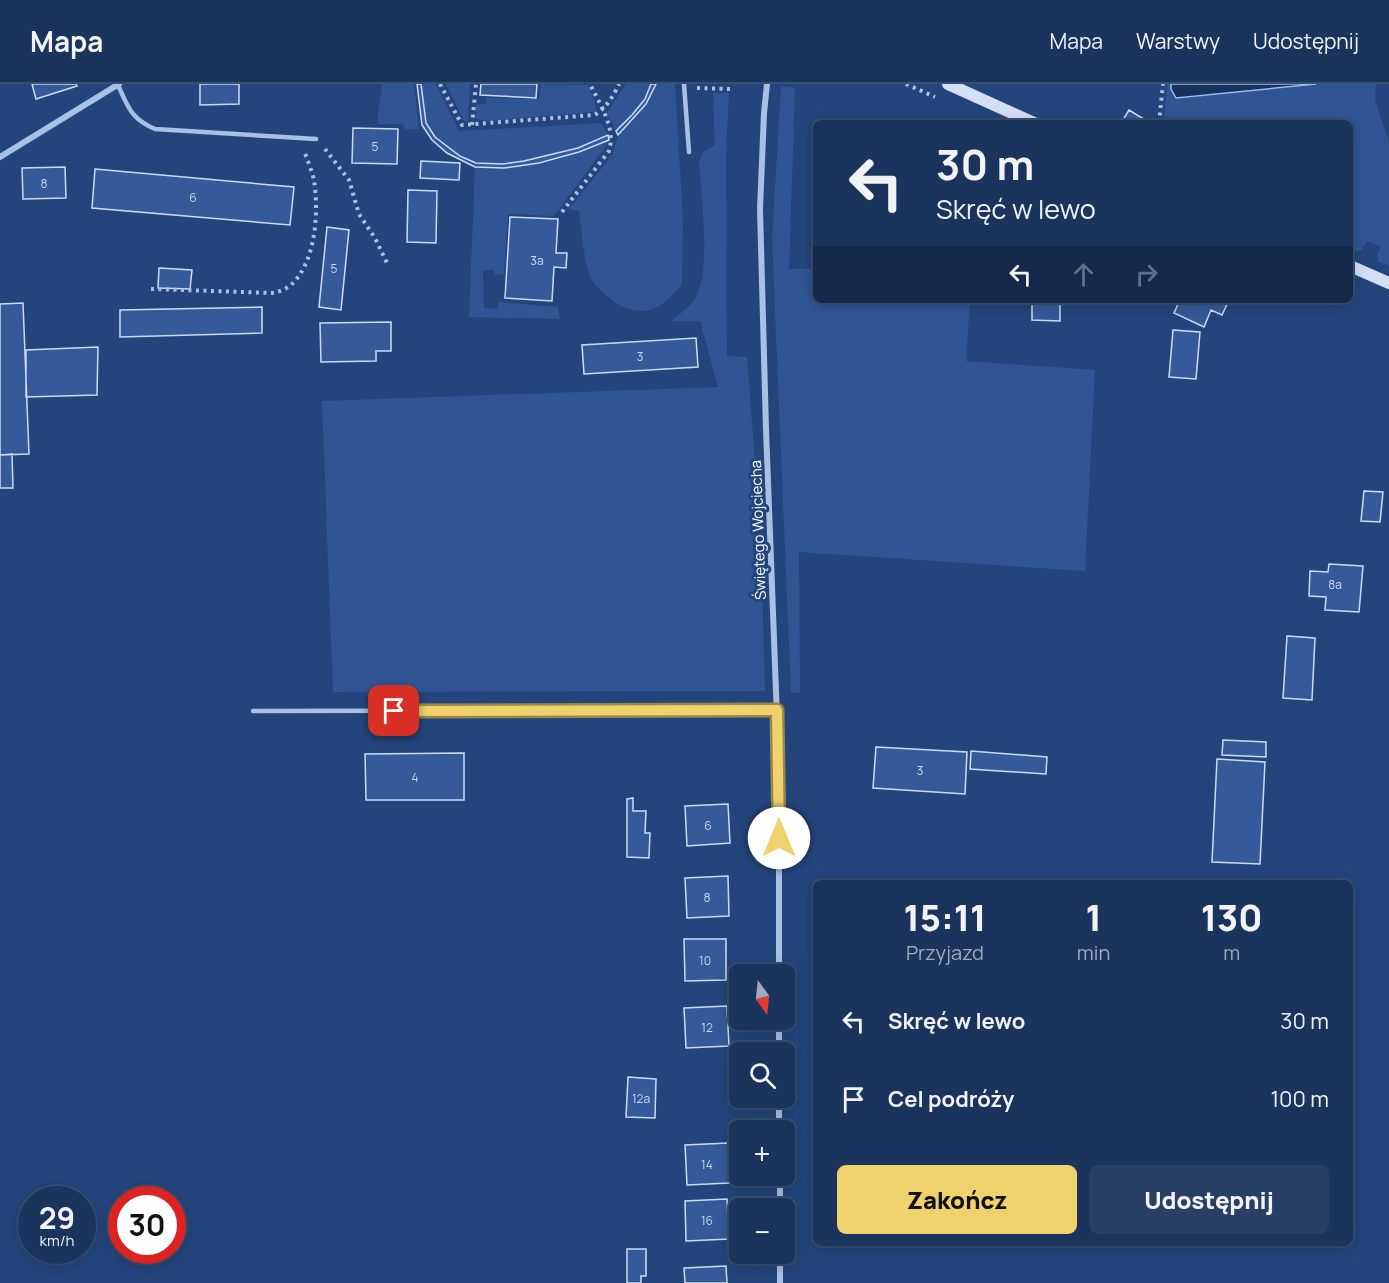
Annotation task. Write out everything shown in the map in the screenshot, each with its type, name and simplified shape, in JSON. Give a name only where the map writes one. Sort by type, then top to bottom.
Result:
[{"type":"main road","points":[[948,84],[1027,120]]},
{"type":"main road","points":[[1353,267],[1389,283]]},
{"type":"street","points":[[0,157],[119,84]]},
{"type":"street","name":"Świętego Wojciecha","points":[[767,84],[760,221],[779,770],[779,964]]},
{"type":"street","points":[[780,1264],[780,1283]]},
{"type":"lane","points":[[119,84],[130,112],[140,123],[155,129],[298,136],[316,139]]},
{"type":"lane","points":[[684,84],[688,152]]},
{"type":"lane","points":[[254,711],[777,710]]},
{"type":"path","points":[[440,84],[462,125],[594,115],[602,109],[619,84]]},
{"type":"path","points":[[472,124],[476,84]]},
{"type":"path","points":[[562,212],[609,151],[612,139],[610,127],[590,84]]},
{"type":"path","points":[[1159,120],[1163,84]]},
{"type":"path","points":[[712,89],[730,89]]},
{"type":"path","points":[[152,289],[274,294],[289,288],[300,276],[310,251],[316,213],[314,179],[298,136]]},
{"type":"path","points":[[316,139],[349,180],[359,214],[375,238],[387,263]]},
{"type":"shaded area","points":[[382,84],[414,84],[419,129],[405,129],[403,124],[377,124]]},
{"type":"shaded area","points":[[421,84],[436,84],[459,131],[601,123],[608,135],[571,150],[519,162],[494,164],[471,160],[459,154],[431,132],[424,112]]},
{"type":"shaded area","points":[[446,84],[470,84],[468,121],[464,121]]},
{"type":"shaded area","points":[[541,84],[588,85],[596,110],[486,121],[476,119],[476,104],[486,104],[487,98],[539,99]]},
{"type":"shaded area","points":[[626,84],[651,84],[632,116],[615,129],[607,113]]},
{"type":"shaded area","points":[[656,84],[675,84],[683,222],[682,283],[659,306],[642,311],[632,310],[612,300],[594,283],[585,256],[579,211],[569,209],[613,154],[618,135],[646,104]]},
{"type":"shaded area","points":[[1167,84],[1376,84],[1375,100],[1389,142],[1389,266],[1379,262],[1377,256],[1381,247],[1367,241],[1362,250],[1353,251],[1353,120],[1164,120]]},
{"type":"shaded area","points":[[1171,84],[1316,84],[1176,98]]},
{"type":"shaded area","points":[[781,86],[795,88],[789,269],[813,269],[813,303],[970,303],[966,361],[1095,370],[1085,571],[799,552],[800,693],[791,693],[772,239]]},
{"type":"shaded area","points":[[713,93],[729,93],[726,155],[727,356],[747,357],[761,542],[765,691],[333,692],[322,401],[718,387],[700,321],[671,321],[692,303],[697,295],[704,265],[699,162],[703,152],[715,145]]},
{"type":"shaded area","points":[[609,140],[554,216],[508,214],[504,274],[494,275],[494,270],[483,270],[484,308],[498,309],[498,302],[558,307],[560,319],[469,317],[475,167],[544,162],[578,153]]},
{"type":"building","points":[[32,84],[76,84],[77,86],[36,99]]},
{"type":"building","points":[[200,84],[239,84],[239,104],[200,105]]},
{"type":"building","points":[[417,84],[421,84],[426,123],[435,137],[460,156],[476,163],[503,164],[524,161],[578,148],[608,135],[609,140],[579,152],[539,163],[504,168],[475,167],[447,153],[432,140],[422,125]]},
{"type":"building","points":[[481,84],[537,84],[536,98],[480,95]]},
{"type":"building","points":[[651,84],[656,84],[646,104],[618,135],[616,131],[645,99]]},
{"type":"building","points":[[1129,110],[1145,120],[1123,120]]},
{"type":"building","points":[[353,128],[398,129],[397,164],[352,163]]},
{"type":"building","points":[[421,161],[460,163],[459,180],[420,178]]},
{"type":"building","points":[[65,167],[66,198],[23,199],[22,168]]},
{"type":"building","points":[[95,169],[294,187],[290,225],[92,208]]},
{"type":"building","points":[[408,190],[437,191],[436,243],[407,242]]},
{"type":"building","points":[[510,217],[558,219],[556,253],[567,253],[566,268],[554,267],[552,301],[505,298]]},
{"type":"building","points":[[327,227],[349,230],[341,310],[319,307]]},
{"type":"building","points":[[159,268],[192,270],[190,289],[158,288]]},
{"type":"building","points":[[23,303],[29,454],[0,455],[0,304]]},
{"type":"building","points":[[1032,303],[1060,303],[1060,321],[1032,320]]},
{"type":"building","points":[[1179,303],[1228,303],[1222,315],[1211,310],[1204,327],[1174,313]]},
{"type":"building","points":[[262,307],[262,333],[120,337],[120,310]]},
{"type":"building","points":[[391,322],[391,351],[376,351],[376,361],[321,362],[320,323]]},
{"type":"building","points":[[1173,330],[1200,332],[1196,379],[1169,377]]},
{"type":"building","points":[[696,338],[698,367],[584,374],[582,345]]},
{"type":"building","points":[[98,347],[97,395],[26,397],[26,350]]},
{"type":"building","points":[[12,454],[13,488],[0,488],[0,455]]},
{"type":"building","points":[[1364,491],[1383,492],[1380,522],[1361,521]]},
{"type":"building","points":[[1329,564],[1363,566],[1359,612],[1325,610],[1326,597],[1309,596],[1310,571],[1328,572]]},
{"type":"building","points":[[1287,636],[1315,638],[1312,700],[1283,698]]},
{"type":"building","points":[[1223,740],[1266,742],[1266,757],[1222,755]]},
{"type":"building","points":[[876,747],[967,752],[965,794],[873,788]]},
{"type":"building","points":[[971,751],[1047,757],[1046,774],[970,769]]},
{"type":"building","points":[[464,753],[464,800],[366,800],[365,754]]},
{"type":"building","points":[[1217,759],[1265,762],[1260,864],[1212,862]]},
{"type":"building","points":[[633,798],[633,811],[646,811],[645,833],[650,833],[649,858],[627,857],[627,799]]},
{"type":"building","points":[[728,804],[730,843],[687,846],[685,806]]},
{"type":"building","points":[[728,876],[729,916],[687,918],[685,878]]},
{"type":"building","points":[[684,939],[726,939],[726,980],[685,981]]},
{"type":"building","points":[[727,1006],[729,1046],[686,1048],[684,1008]]},
{"type":"building","points":[[628,1077],[656,1079],[655,1118],[626,1117]]},
{"type":"building","points":[[728,1143],[729,1183],[687,1185],[685,1145]]},
{"type":"building","points":[[727,1199],[729,1239],[686,1241],[685,1201]]},
{"type":"building","points":[[627,1249],[646,1249],[646,1276],[641,1276],[641,1283],[627,1283]]},
{"type":"building","points":[[726,1266],[727,1283],[685,1283],[684,1268]]},
{"type":"route","points":[[394,711],[777,710],[779,838]]}]
